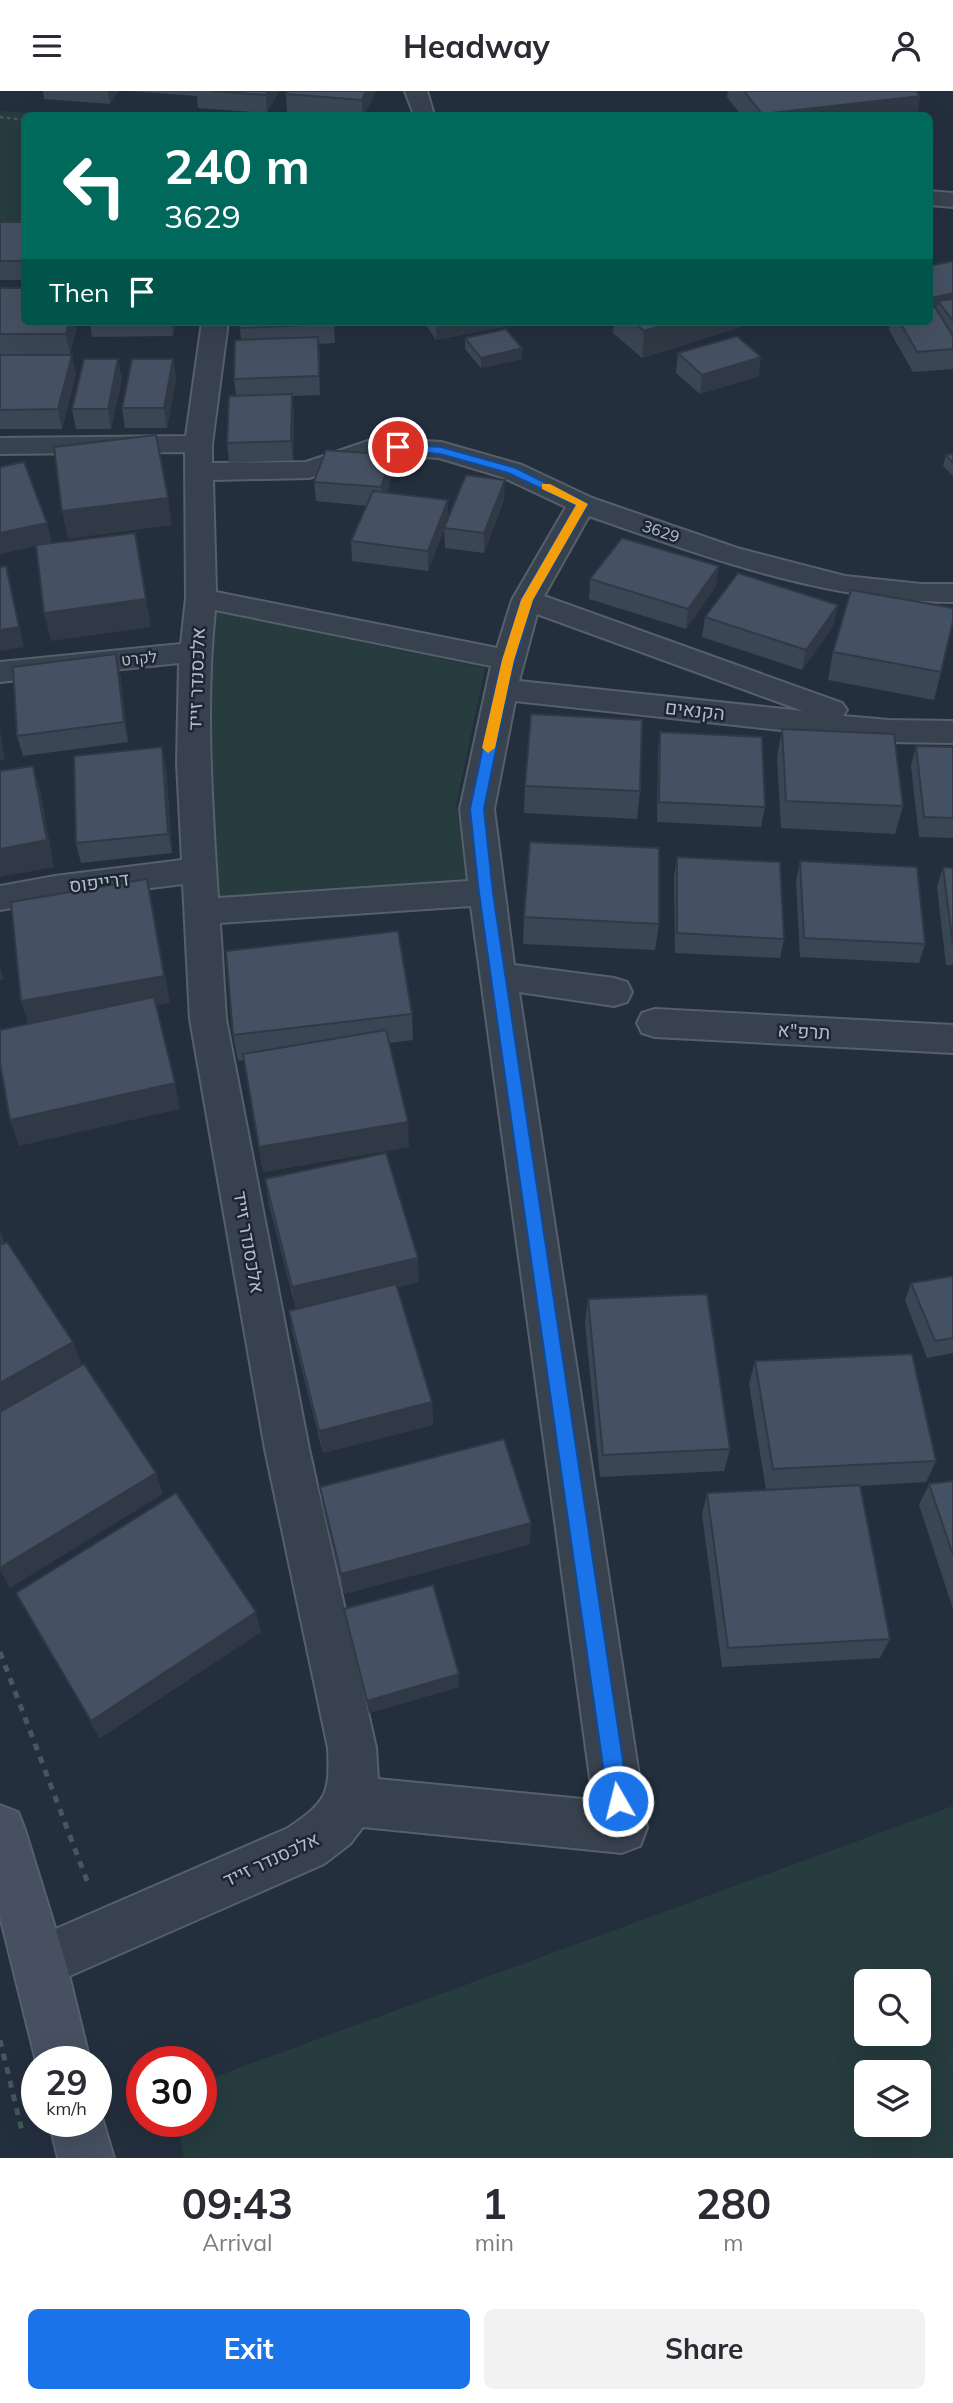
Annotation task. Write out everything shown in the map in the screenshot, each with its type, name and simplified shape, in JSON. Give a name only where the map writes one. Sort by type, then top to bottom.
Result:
[{"type":"street","points":[[416,91],[423,112]]},
{"type":"street","points":[[933,198],[953,200]]},
{"type":"street","name":"אלכסנדר זייד","points":[[40,1963],[306,1846],[330,1830],[352,1801],[355,1775],[352,1748],[287,1449],[208,1019],[193,763],[195,652],[201,598],[198,458],[214,326]]},
{"type":"street","points":[[0,446],[198,458]]},
{"type":"street","name":"3629","points":[[198,458],[309,470],[377,446],[441,450],[512,471],[582,504],[727,554],[845,585],[921,593],[953,593]]},
{"type":"street","points":[[352,1801],[622,1828],[486,893],[477,809],[504,675],[527,600],[582,504]]},
{"type":"street","name":"הקנאים","points":[[201,598],[504,675],[889,731],[953,732]]},
{"type":"street","name":"הקנאים","points":[[527,600],[889,731]]},
{"type":"street","name":"לקרט","points":[[0,672],[195,652]]},
{"type":"street","name":"דרייפוס","points":[[0,898],[55,888],[199,870]]},
{"type":"street","points":[[202,912],[486,893]]},
{"type":"street","points":[[499,977],[614,992]]},
{"type":"street","name":"תרפ\"א","points":[[655,1023],[953,1039]]},
{"type":"street","points":[[0,1830],[40,1963],[59,2046]]},
{"type":"street","points":[[81,2137],[86,2158]]},
{"type":"path","points":[[0,117],[21,120]]},
{"type":"path","points":[[0,1652],[107,1933]]},
{"type":"path","points":[[0,2040],[25,2145]]},
{"type":"green space","points":[[0,111],[21,112],[21,228],[0,228]]},
{"type":"green space","points":[[207,610],[485,668],[456,805],[469,881],[212,907]]},
{"type":"green space","points":[[953,1806],[953,2158],[184,2158],[179,2137],[217,2137],[217,2076]]},
{"type":"building","points":[[212,91],[268,91],[266,95]]},
{"type":"building","points":[[287,91],[366,91],[362,100],[286,94]]},
{"type":"building","points":[[744,91],[916,91],[920,96],[780,112],[760,112]]},
{"type":"building","points":[[0,222],[21,222],[21,261],[0,261]]},
{"type":"building","points":[[953,261],[953,293],[933,298],[933,265]]},
{"type":"building","points":[[0,288],[21,288],[21,326],[68,326],[66,334],[0,334]]},
{"type":"building","points":[[953,299],[953,321],[938,301]]},
{"type":"building","points":[[935,307],[953,336],[953,349],[917,352],[902,326],[933,326]]},
{"type":"building","points":[[240,326],[286,326],[240,328]]},
{"type":"building","points":[[638,326],[660,326],[644,331]]},
{"type":"building","points":[[506,329],[522,348],[481,358],[465,338]]},
{"type":"building","points":[[737,336],[761,357],[702,375],[678,353]]},
{"type":"building","points":[[318,337],[319,376],[234,379],[235,340]]},
{"type":"building","points":[[0,355],[72,355],[58,409],[0,410]]},
{"type":"building","points":[[84,359],[118,359],[108,409],[72,409]]},
{"type":"building","points":[[132,359],[173,359],[164,408],[122,408]]},
{"type":"building","points":[[292,394],[291,441],[227,443],[229,396]]},
{"type":"building","points":[[156,435],[168,498],[62,511],[54,447]]},
{"type":"building","points":[[326,450],[392,455],[381,487],[314,482]]},
{"type":"building","points":[[953,454],[953,463],[946,455]]},
{"type":"building","points":[[24,462],[47,523],[0,533],[0,467]]},
{"type":"building","points":[[466,475],[505,480],[484,533],[444,528]]},
{"type":"building","points":[[373,491],[448,500],[428,551],[351,541]]},
{"type":"building","points":[[135,533],[146,599],[44,613],[36,545]]},
{"type":"building","points":[[622,538],[719,566],[688,609],[590,579]]},
{"type":"building","points":[[6,566],[19,627],[0,630],[0,567]]},
{"type":"building","points":[[738,573],[838,605],[806,650],[705,617]]},
{"type":"building","points":[[851,590],[953,608],[953,621],[941,672],[833,652]]},
{"type":"building","points":[[116,654],[124,722],[17,736],[13,667]]},
{"type":"building","points":[[531,714],[642,720],[640,791],[525,786]]},
{"type":"building","points":[[782,729],[894,734],[903,806],[786,801]]},
{"type":"building","points":[[660,732],[762,737],[765,807],[659,802]]},
{"type":"building","points":[[916,746],[953,747],[953,818],[924,817]]},
{"type":"building","points":[[162,747],[168,834],[76,843],[74,756]]},
{"type":"building","points":[[33,766],[47,840],[0,849],[0,771]]},
{"type":"building","points":[[530,842],[659,848],[659,924],[524,917]]},
{"type":"building","points":[[677,857],[780,862],[784,939],[677,933]]},
{"type":"building","points":[[800,861],[917,867],[925,944],[804,938]]},
{"type":"building","points":[[943,867],[953,868],[953,945]]},
{"type":"building","points":[[147,879],[164,976],[21,1001],[11,902]]},
{"type":"building","points":[[398,931],[412,1014],[233,1035],[226,951]]},
{"type":"building","points":[[154,997],[175,1083],[10,1120],[0,1063],[0,1030]]},
{"type":"building","points":[[386,1030],[408,1122],[259,1147],[243,1054]]},
{"type":"building","points":[[386,1153],[418,1258],[292,1287],[265,1179]]},
{"type":"building","points":[[7,1242],[73,1342],[0,1383],[0,1245]]},
{"type":"building","points":[[953,1276],[953,1338],[935,1341],[911,1283]]},
{"type":"building","points":[[396,1284],[432,1402],[319,1431],[289,1311]]},
{"type":"building","points":[[707,1294],[730,1449],[603,1455],[588,1299]]},
{"type":"building","points":[[912,1354],[936,1461],[773,1469],[755,1361]]},
{"type":"building","points":[[84,1364],[156,1473],[0,1568],[0,1412]]},
{"type":"building","points":[[504,1439],[531,1523],[341,1574],[320,1487]]},
{"type":"building","points":[[953,1481],[953,1555],[929,1484]]},
{"type":"building","points":[[860,1485],[890,1639],[728,1648],[707,1493]]},
{"type":"building","points":[[176,1493],[256,1612],[91,1721],[16,1593]]},
{"type":"building","points":[[433,1585],[459,1674],[367,1701],[344,1609]]},
{"type":"slow traffic","points":[[488,748],[508,660],[527,600],[582,504],[546,487]]},
{"type":"route","points":[[398,447],[441,450],[512,471],[582,504],[527,600],[504,675],[477,809],[486,893],[618,1801]]}]
